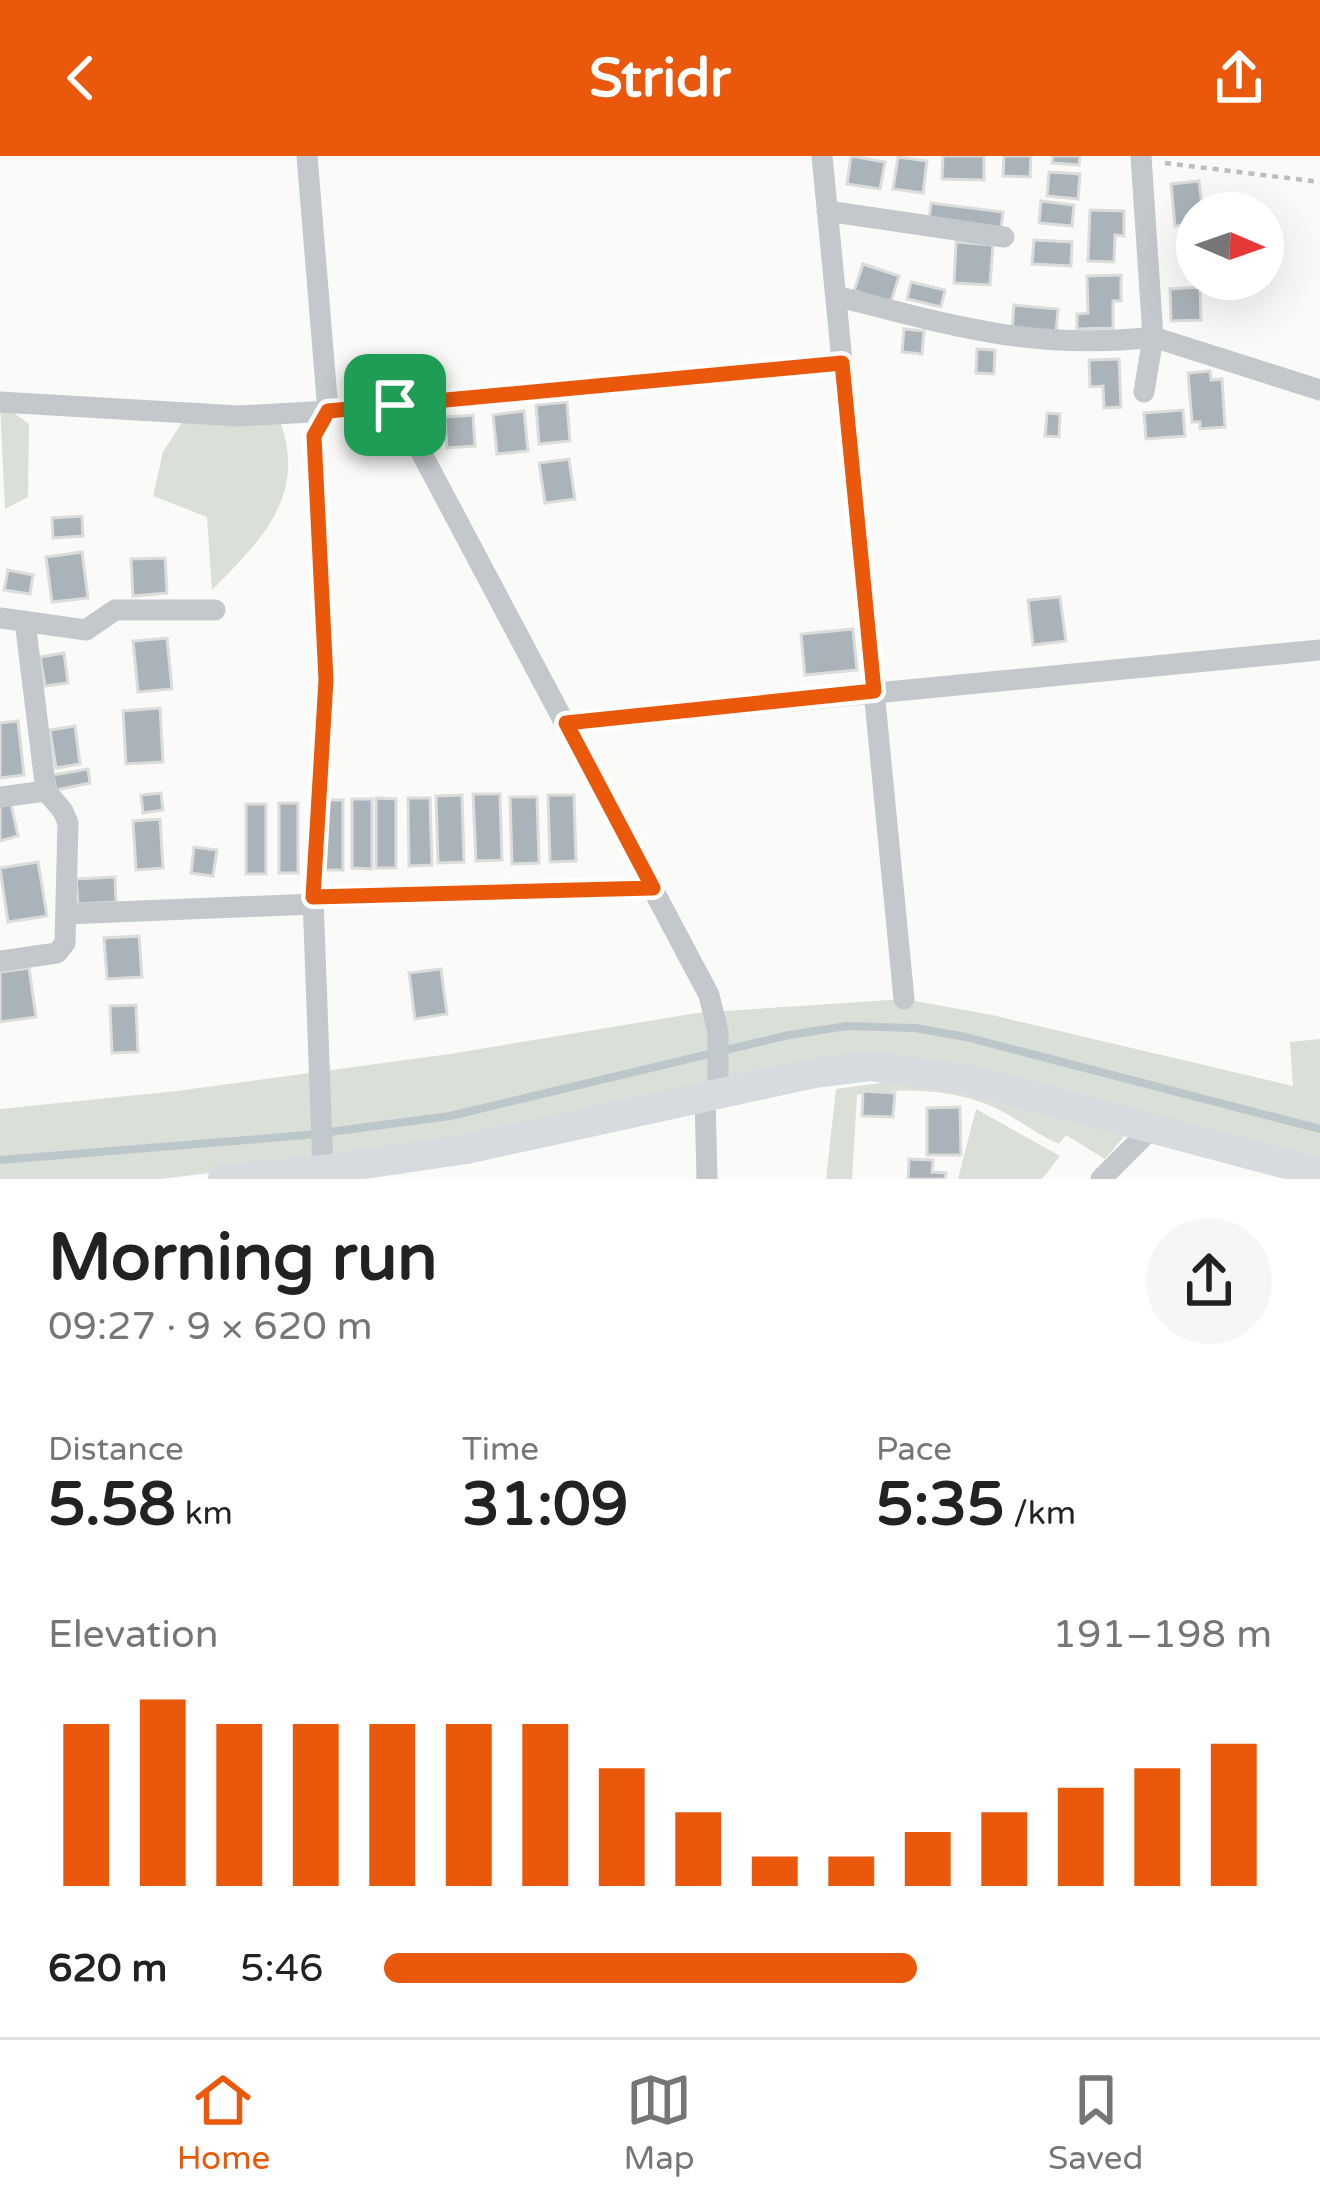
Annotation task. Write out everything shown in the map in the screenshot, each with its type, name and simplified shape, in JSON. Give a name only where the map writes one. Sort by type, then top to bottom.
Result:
[{"type":"street","points":[[307,156],[328,411],[314,436],[326,680],[313,901],[322,1162]]},
{"type":"street","points":[[822,156],[904,999]]},
{"type":"street","points":[[1141,158],[1154,337],[1144,392]]},
{"type":"street","points":[[827,211],[1004,237]]},
{"type":"street","points":[[836,296],[1008,338],[1111,342],[1154,337],[1320,389]]},
{"type":"street","points":[[0,402],[239,416],[842,363]]},
{"type":"street","points":[[395,405],[709,995],[718,1032],[707,1179]]},
{"type":"street","points":[[0,618],[86,630],[115,610],[215,610]]},
{"type":"street","points":[[0,961],[57,953],[65,943],[68,823],[46,791],[25,622]]},
{"type":"street","points":[[566,723],[1320,650]]},
{"type":"street","points":[[0,797],[46,791]]},
{"type":"street","points":[[66,914],[653,888]]},
{"type":"street","points":[[223,1179],[322,1162],[466,1149],[814,1072],[891,1067],[967,1079],[1320,1173]]},
{"type":"street","points":[[1101,1179],[1152,1128]]},
{"type":"path","points":[[1141,158],[1320,182]]},
{"type":"shaded area","points":[[0,403],[29,424],[28,497],[5,509]]},
{"type":"shaded area","points":[[188,413],[277,414],[286,441],[288,467],[277,511],[249,551],[212,590],[207,517],[153,496],[163,452]]},
{"type":"shaded area","points":[[904,999],[1293,1086],[1290,1042],[1320,1039],[1320,1172],[1126,1134],[1105,1159],[1066,1135],[1059,1144],[976,1100],[907,1090],[857,1095],[852,1179],[826,1179],[836,1089],[903,1080],[858,1067],[390,1151],[160,1179],[0,1179],[0,1109],[177,1091],[450,1054],[697,1013]]},
{"type":"shaded area","points":[[976,1109],[1060,1156],[1042,1179],[958,1179]]},
{"type":"building","points":[[851,156],[885,162],[880,189],[847,184]]},
{"type":"building","points":[[943,156],[984,156],[984,180],[942,179]]},
{"type":"building","points":[[1004,156],[1031,156],[1030,177],[1003,176]]},
{"type":"building","points":[[1053,156],[1080,156],[1079,165],[1052,163]]},
{"type":"building","points":[[898,157],[927,161],[923,193],[893,189]]},
{"type":"building","points":[[1049,172],[1080,174],[1078,199],[1047,196]]},
{"type":"building","points":[[1199,181],[1200,192],[1176,192],[1175,226],[1171,184]]},
{"type":"building","points":[[1041,201],[1074,205],[1072,226],[1039,223]]},
{"type":"building","points":[[931,203],[1003,212],[1001,229],[929,220]]},
{"type":"building","points":[[1090,210],[1124,211],[1124,236],[1115,235],[1114,262],[1088,261]]},
{"type":"building","points":[[1034,240],[1072,242],[1071,266],[1032,264]]},
{"type":"building","points":[[956,242],[993,245],[990,285],[954,283]]},
{"type":"building","points":[[863,264],[899,276],[891,302],[854,291]]},
{"type":"building","points":[[1121,275],[1121,301],[1113,301],[1113,328],[1077,329],[1077,314],[1088,313],[1087,276]]},
{"type":"building","points":[[911,282],[945,290],[941,307],[907,299]]},
{"type":"building","points":[[1170,289],[1176,289],[1176,300],[1200,300],[1201,320],[1171,321]]},
{"type":"building","points":[[1014,305],[1058,309],[1056,333],[1012,329]]},
{"type":"building","points":[[904,329],[924,331],[922,354],[902,352]]},
{"type":"building","points":[[977,349],[995,350],[994,374],[976,373]]},
{"type":"building","points":[[1119,359],[1121,407],[1104,408],[1103,386],[1090,387],[1089,360]]},
{"type":"building","points":[[1210,371],[1211,380],[1222,379],[1225,427],[1200,429],[1200,422],[1192,422],[1188,373]]},
{"type":"building","points":[[567,402],[570,441],[539,444],[536,405]]},
{"type":"building","points":[[1183,410],[1185,436],[1146,439],[1144,413]]},
{"type":"building","points":[[524,411],[528,451],[497,454],[493,415]]},
{"type":"building","points":[[1047,413],[1060,414],[1059,437],[1045,436]]},
{"type":"building","points":[[473,415],[475,446],[447,448],[445,417]]},
{"type":"building","points":[[569,459],[575,499],[545,503],[539,463]]},
{"type":"building","points":[[82,516],[83,536],[53,538],[52,518]]},
{"type":"building","points":[[82,552],[88,598],[52,602],[46,557]]},
{"type":"building","points":[[165,558],[167,593],[133,596],[131,559]]},
{"type":"building","points":[[8,570],[33,575],[30,594],[4,590]]},
{"type":"building","points":[[1060,597],[1066,641],[1033,645],[1028,600]]},
{"type":"building","points":[[853,629],[857,670],[805,675],[801,634]]},
{"type":"building","points":[[167,638],[172,689],[138,692],[133,641]]},
{"type":"building","points":[[64,653],[68,683],[45,686],[40,657]]},
{"type":"building","points":[[160,708],[163,762],[126,764],[123,711]]},
{"type":"building","points":[[18,721],[24,775],[0,778],[0,723]]},
{"type":"building","points":[[75,726],[80,764],[56,768],[50,730]]},
{"type":"building","points":[[88,769],[90,783],[56,790],[53,775]]},
{"type":"building","points":[[161,793],[163,810],[143,813],[141,795]]},
{"type":"building","points":[[473,794],[500,794],[502,860],[476,861]]},
{"type":"building","points":[[462,795],[464,862],[438,863],[436,796]]},
{"type":"building","points":[[548,795],[574,795],[576,861],[550,862]]},
{"type":"building","points":[[510,797],[537,797],[539,863],[512,864]]},
{"type":"building","points":[[376,798],[396,799],[396,868],[376,868]]},
{"type":"building","points":[[408,798],[430,798],[432,865],[409,866]]},
{"type":"building","points":[[352,799],[372,799],[372,869],[352,868]]},
{"type":"building","points":[[323,800],[343,800],[343,870],[323,870]]},
{"type":"building","points":[[279,803],[298,803],[298,873],[279,873]]},
{"type":"building","points":[[11,804],[18,836],[0,841],[0,806]]},
{"type":"building","points":[[246,804],[266,804],[266,874],[246,874]]},
{"type":"building","points":[[160,819],[163,868],[136,870],[133,821]]},
{"type":"building","points":[[194,847],[217,850],[213,876],[191,873]]},
{"type":"building","points":[[38,862],[47,916],[8,922],[0,868]]},
{"type":"building","points":[[115,877],[116,902],[78,904],[76,879]]},
{"type":"building","points":[[139,936],[142,977],[107,979],[104,938]]},
{"type":"building","points":[[29,968],[36,1017],[0,1022],[0,972]]},
{"type":"building","points":[[441,969],[447,1014],[415,1019],[409,973]]},
{"type":"building","points":[[136,1005],[138,1052],[112,1053],[110,1006]]},
{"type":"building","points":[[863,1091],[895,1093],[893,1117],[862,1116]]},
{"type":"building","points":[[960,1107],[961,1155],[927,1155],[927,1108]]},
{"type":"building","points":[[909,1159],[933,1160],[932,1172],[946,1173],[945,1179],[908,1179]]},
{"type":"waterway","points":[[0,1160],[307,1135],[450,1116],[789,1035],[847,1026],[915,1028],[966,1037],[1320,1129]]},
{"type":"route","points":[[842,363],[874,691],[566,723],[653,888],[313,897],[326,680],[314,436],[328,411],[395,405],[842,363]]}]
